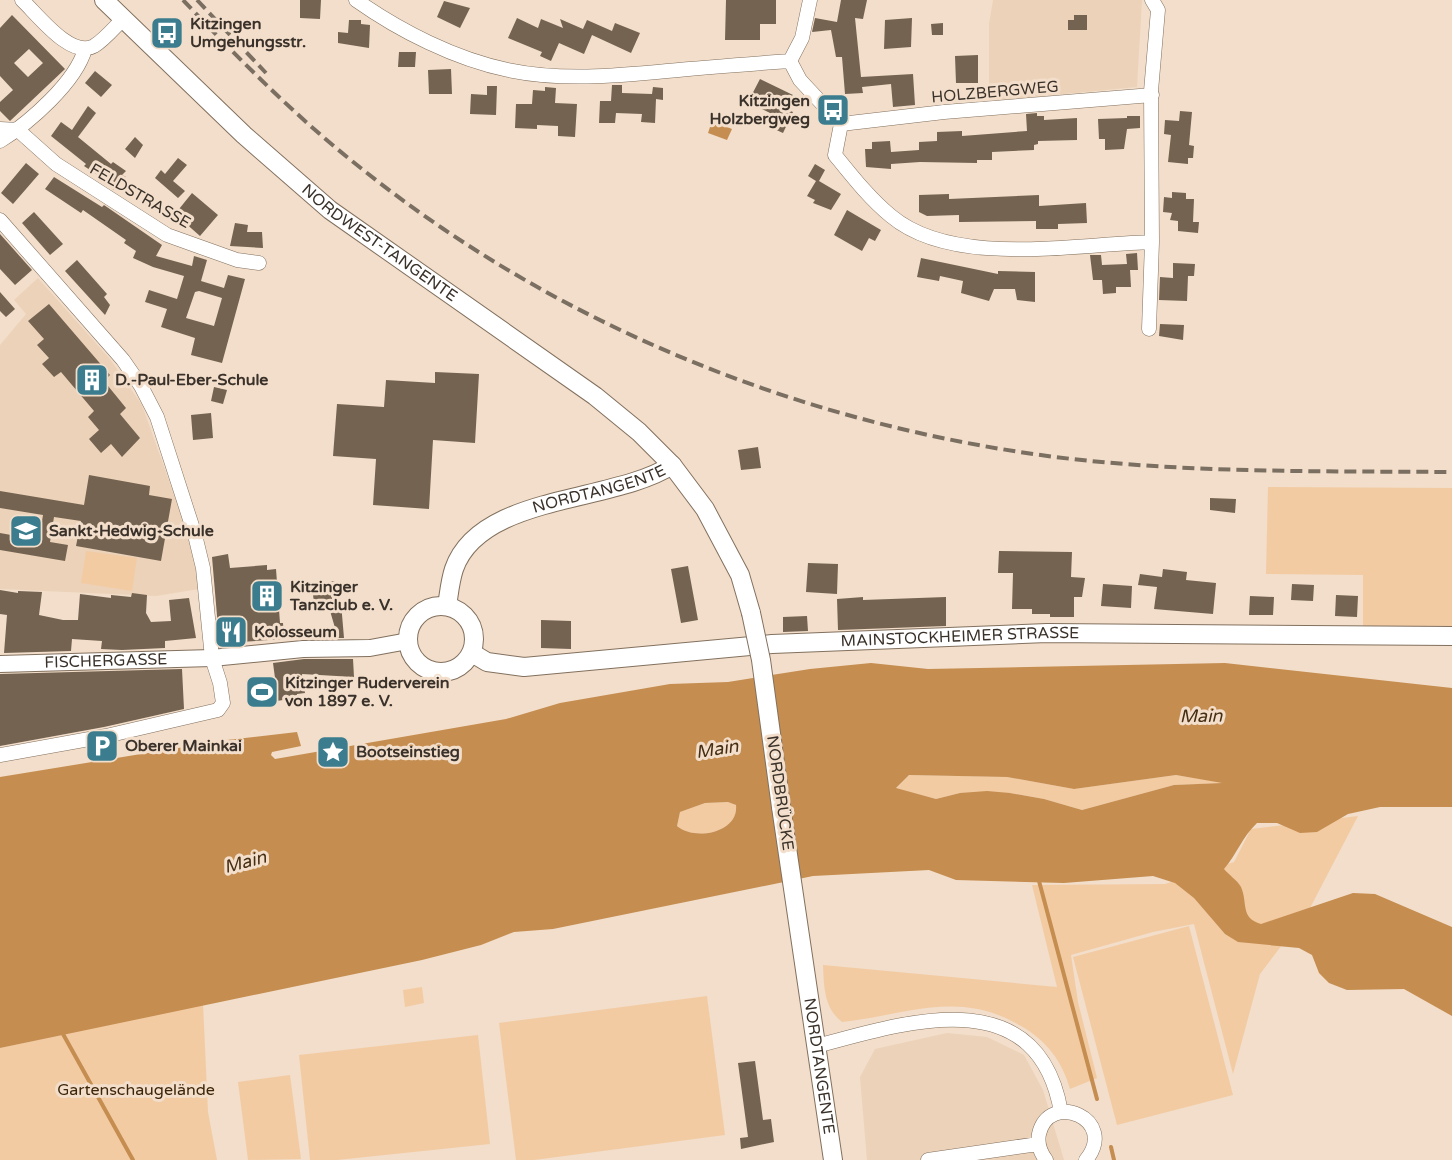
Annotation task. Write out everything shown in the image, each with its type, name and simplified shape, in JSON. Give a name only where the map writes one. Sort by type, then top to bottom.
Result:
[{"type":"main road","name":"NORDWEST-TANGENTE","points":[[104,0],[122,20],[244,135],[330,210],[619,414],[672,465]]},
{"type":"main road","name":"NORDTANGENTE","points":[[447,606],[454,569],[458,562],[470,544],[494,524],[552,503],[643,481],[672,465],[723,539],[740,575],[751,613]]},
{"type":"main road","points":[[447,606],[461,612],[471,622],[475,636],[472,653],[455,669],[433,671],[415,659],[408,641],[410,628],[420,614],[433,607],[447,606]]},
{"type":"main road","name":"NORDBRÜCKE","points":[[751,613],[761,660],[808,975]]},
{"type":"main road","name":"MAINSTOCKHEIMER STRASSE","points":[[472,653],[488,662],[524,667],[772,644],[1047,633],[1452,636]]},
{"type":"main road","name":"NORDTANGENTE","points":[[808,975],[833,1158]]},
{"type":"street","points":[[22,0],[69,45],[86,49],[95,46],[122,20]]},
{"type":"street","points":[[356,0],[380,16],[448,51],[508,70],[559,76],[602,77],[790,61]]},
{"type":"street","points":[[790,61],[802,38],[810,0]]},
{"type":"street","points":[[1149,329],[1152,242],[1152,95],[1158,10],[1152,0]]},
{"type":"street","points":[[0,141],[18,130],[75,74],[86,49]]},
{"type":"street","points":[[790,61],[800,80],[841,124],[835,155],[892,217],[933,240],[973,249],[1152,242]]},
{"type":"street","name":"HOLZBERGWEG","points":[[841,124],[944,112],[1152,95]]},
{"type":"street","points":[[0,129],[18,130]]},
{"type":"street","name":"FELDSTRASSE","points":[[18,130],[56,164],[167,235],[237,260],[259,263]]},
{"type":"street","points":[[0,220],[123,360],[141,386],[157,417],[198,546],[203,568],[212,658],[220,683],[223,703],[220,709],[106,736],[0,755]]},
{"type":"street","points":[[212,658],[303,649],[370,648],[408,641]]},
{"type":"street","name":"FISCHERGASSE","points":[[0,664],[212,658]]},
{"type":"street","points":[[817,1046],[923,1022],[955,1019],[989,1022],[1022,1038],[1037,1054],[1054,1084],[1061,1112]]},
{"type":"street","points":[[1046,1160],[1038,1144],[1041,1128],[1045,1121],[1061,1112],[1080,1115],[1092,1128],[1094,1145],[1086,1160]]},
{"type":"street","points":[[928,1160],[1038,1144]]},
{"type":"shaded area","points":[[993,0],[1142,0],[1137,87],[989,101],[989,24]]},
{"type":"shaded area","points":[[38,278],[110,359],[142,405],[193,548],[199,589],[156,596],[0,589],[0,345],[26,314],[14,300]]},
{"type":"shaded area","points":[[947,1033],[987,1037],[1024,1055],[1043,1090],[1064,1160],[867,1160],[860,1077],[875,1049]]},
{"type":"green space","points":[[1268,487],[1452,488],[1452,627],[1363,629],[1363,575],[1266,574]]},
{"type":"green space","points":[[86,551],[137,558],[132,591],[81,583]]},
{"type":"green space","points":[[909,775],[1007,777],[1074,789],[1176,775],[1225,783],[1174,785],[1082,810],[1044,799],[1010,793],[960,793],[936,799],[896,789]]},
{"type":"green space","points":[[728,802],[736,805],[735,815],[723,828],[714,832],[694,833],[677,826],[680,812],[705,803]]},
{"type":"green space","points":[[1358,816],[1310,908],[1260,974],[1233,1074],[1194,924],[1153,932],[1071,955],[1078,1002],[1097,1078],[1070,1089],[1063,1069],[1046,1045],[1021,1026],[998,1015],[976,1009],[954,1007],[911,1010],[842,1022],[828,1004],[823,965],[1057,987],[1032,885],[1165,884],[1234,862],[1251,829]]},
{"type":"green space","points":[[1189,926],[1233,1095],[1117,1125],[1073,957]]},
{"type":"green space","points":[[422,987],[424,1003],[405,1007],[403,990]]},
{"type":"green space","points":[[707,996],[725,1135],[534,1160],[516,1160],[499,1023]]},
{"type":"green space","name":"Gartenschaugelände","points":[[203,1004],[208,1112],[217,1160],[0,1160],[0,1048]]},
{"type":"green space","points":[[478,1035],[490,1144],[337,1160],[310,1160],[299,1055]]},
{"type":"green space","points":[[290,1075],[301,1159],[248,1160],[238,1082]]},
{"type":"water","points":[[712,121],[732,129],[727,140],[708,133]]},
{"type":"water","name":"Main","points":[[871,663],[928,669],[1225,663],[1452,688],[1452,807],[1380,807],[1348,814],[1317,832],[1300,833],[1277,823],[1257,823],[1224,869],[1241,887],[1247,914],[1261,924],[1353,893],[1375,894],[1452,927],[1452,1016],[1404,989],[1347,990],[1329,983],[1319,973],[1312,955],[1299,948],[1238,942],[1225,934],[1194,898],[1175,883],[1153,876],[1064,883],[956,880],[929,870],[813,876],[553,929],[514,932],[481,945],[422,960],[0,1048],[0,777],[227,740],[297,732],[301,746],[272,752],[271,755],[275,759],[506,719],[560,703],[670,684],[728,682],[810,669]],"holes":[[[909,775],[1007,777],[1074,789],[1176,775],[1222,783],[1174,785],[1082,810],[1044,799],[1010,793],[987,791],[960,793],[936,799],[896,788]],[[728,802],[736,805],[735,815],[723,828],[714,832],[694,833],[677,826],[680,812],[705,803]]]},
{"type":"building","points":[[300,0],[321,0],[320,19],[300,18]]},
{"type":"building","points":[[726,0],[776,0],[776,24],[760,24],[760,40],[725,40]]},
{"type":"building","points":[[841,0],[867,0],[863,19],[855,18],[861,77],[913,74],[915,105],[893,107],[891,84],[862,87],[863,93],[845,94],[842,57],[836,57],[831,30],[812,32],[815,18],[837,22]]},
{"type":"building","points":[[444,1],[470,8],[460,28],[437,17]]},
{"type":"building","points":[[12,15],[65,69],[10,121],[0,111],[0,102],[13,90],[0,76],[0,28]],"holes":[[[29,49],[43,63],[28,77],[14,63]]]},
{"type":"building","points":[[1074,15],[1087,15],[1087,30],[1068,30],[1068,20],[1074,20]]},
{"type":"building","points":[[517,18],[538,28],[541,19],[563,28],[560,19],[583,29],[587,20],[612,31],[615,23],[640,33],[631,53],[592,35],[584,54],[559,43],[551,61],[540,56],[542,52],[508,38]]},
{"type":"building","points":[[912,18],[911,47],[884,49],[885,20]]},
{"type":"building","points":[[349,20],[361,20],[361,24],[370,25],[369,48],[338,43],[338,32],[348,33]]},
{"type":"building","points":[[943,23],[943,35],[932,35],[931,24]]},
{"type":"building","points":[[399,52],[416,52],[415,67],[398,67]]},
{"type":"building","points":[[978,55],[978,83],[956,83],[955,56]]},
{"type":"building","points":[[451,69],[452,94],[429,94],[428,70]]},
{"type":"building","points":[[95,71],[112,85],[101,97],[85,83]]},
{"type":"building","points":[[760,79],[793,95],[786,109],[793,112],[783,133],[772,128],[778,117],[748,102]]},
{"type":"building","points":[[612,85],[622,85],[622,93],[652,94],[653,87],[663,88],[663,100],[656,99],[655,123],[641,122],[642,114],[616,113],[615,123],[599,123],[600,101],[611,101]]},
{"type":"building","points":[[487,86],[497,86],[496,115],[470,114],[471,94],[487,95]]},
{"type":"building","points":[[545,87],[556,88],[555,103],[577,104],[575,137],[558,136],[558,126],[537,125],[537,129],[515,128],[516,104],[532,104],[533,90],[545,91]]},
{"type":"building","points":[[88,106],[96,113],[78,137],[111,164],[113,162],[126,171],[122,175],[126,177],[114,190],[97,179],[99,176],[84,166],[86,164],[51,136],[61,122],[72,130]]},
{"type":"building","points":[[1180,111],[1192,112],[1189,145],[1194,146],[1193,158],[1188,158],[1188,164],[1168,162],[1171,135],[1164,134],[1165,120],[1179,121]]},
{"type":"building","points":[[1037,113],[1037,116],[1044,116],[1044,120],[1077,118],[1077,140],[1038,141],[1038,144],[1034,145],[1034,150],[992,152],[992,160],[977,160],[977,163],[920,162],[891,164],[891,169],[866,167],[865,149],[872,149],[872,142],[890,141],[891,152],[919,150],[919,142],[937,141],[937,132],[962,131],[962,136],[1027,131],[1026,114]]},
{"type":"building","points":[[1127,116],[1140,116],[1140,128],[1127,129],[1124,149],[1105,150],[1105,139],[1099,139],[1098,119],[1127,118]]},
{"type":"building","points":[[135,137],[143,145],[135,158],[125,149]]},
{"type":"building","points":[[178,158],[187,165],[173,181],[185,191],[178,198],[155,178],[161,170],[165,174]]},
{"type":"building","points":[[26,163],[39,174],[13,204],[1,193]]},
{"type":"building","points":[[815,164],[825,170],[819,181],[841,194],[831,210],[813,203],[815,200],[807,196],[816,181],[808,176]]},
{"type":"building","points":[[54,177],[102,207],[104,205],[162,245],[156,256],[192,266],[194,256],[207,260],[201,281],[224,288],[228,275],[245,279],[222,363],[191,355],[195,338],[161,327],[167,309],[145,302],[149,290],[177,299],[184,276],[153,267],[133,258],[136,251],[124,243],[126,240],[83,210],[81,213],[45,189]],"holes":[[[199,291],[222,298],[214,326],[186,318],[195,292]]]},
{"type":"building","points":[[1172,192],[1186,193],[1186,199],[1194,199],[1193,222],[1199,222],[1198,233],[1178,231],[1178,221],[1170,220],[1172,213],[1163,212],[1164,197],[1172,198]]},
{"type":"building","points":[[192,193],[218,215],[200,236],[175,214]]},
{"type":"building","points":[[949,194],[949,199],[1039,195],[1039,206],[1086,203],[1087,223],[1058,224],[1058,229],[1036,229],[1036,221],[959,222],[959,215],[927,216],[919,212],[919,195]]},
{"type":"building","points":[[847,210],[881,230],[875,241],[869,238],[862,251],[834,235]]},
{"type":"building","points":[[34,212],[63,244],[50,255],[22,223]]},
{"type":"building","points":[[235,223],[248,225],[247,232],[262,232],[263,248],[230,246]]},
{"type":"building","points":[[0,234],[32,270],[15,285],[0,269]]},
{"type":"building","points":[[1137,253],[1138,270],[1130,270],[1131,287],[1116,287],[1116,293],[1103,294],[1102,280],[1093,280],[1090,255],[1101,255],[1102,265],[1127,264],[1126,254]]},
{"type":"building","points":[[921,258],[998,274],[998,271],[1035,272],[1035,302],[1017,300],[1015,289],[994,289],[989,301],[961,293],[963,281],[940,276],[939,281],[917,277]]},
{"type":"building","points":[[77,260],[107,294],[104,297],[110,305],[105,315],[65,271]]},
{"type":"building","points":[[1173,263],[1195,264],[1194,276],[1188,276],[1187,301],[1159,300],[1160,277],[1173,278]]},
{"type":"building","points":[[0,292],[15,309],[6,317],[0,311]]},
{"type":"building","name":"D.-Paul-Eber-Schule","points":[[49,304],[110,375],[104,381],[126,408],[120,414],[140,438],[122,457],[111,444],[101,453],[89,439],[99,430],[88,417],[94,411],[61,372],[54,377],[42,364],[49,358],[37,345],[44,339],[28,321]]},
{"type":"building","points":[[1160,324],[1184,325],[1183,340],[1159,336]]},
{"type":"building","points":[[435,372],[479,374],[475,443],[433,440],[429,509],[373,505],[376,459],[333,456],[337,404],[384,407],[386,380],[435,383]]},
{"type":"building","points":[[214,387],[227,390],[223,404],[211,401]]},
{"type":"building","points":[[211,413],[213,438],[193,440],[191,415]]},
{"type":"building","points":[[758,447],[761,468],[741,470],[738,450]]},
{"type":"building","points":[[89,475],[150,486],[149,495],[172,499],[161,561],[76,546],[81,521],[54,517],[50,542],[68,545],[65,561],[0,550],[0,533],[39,540],[43,515],[0,508],[0,491],[84,505]]},
{"type":"building","points":[[1210,498],[1236,499],[1235,513],[1210,510]]},
{"type":"building","points":[[999,551],[1072,552],[1071,577],[1085,578],[1082,597],[1074,597],[1074,617],[1050,617],[1050,614],[1032,614],[1032,609],[1012,609],[1013,573],[998,573]]},
{"type":"building","points":[[228,554],[230,568],[267,565],[267,570],[276,569],[280,623],[283,623],[284,639],[225,643],[219,639],[212,557]]},
{"type":"building","points":[[808,563],[838,564],[837,594],[806,592]]},
{"type":"building","points":[[688,566],[698,620],[681,623],[671,569]]},
{"type":"building","points":[[1163,569],[1187,572],[1186,580],[1216,583],[1213,614],[1154,609],[1157,587],[1138,585],[1140,574],[1162,577]]},
{"type":"building","points":[[338,581],[344,638],[338,638],[328,604],[314,605],[313,594],[308,594],[307,583]]},
{"type":"building","points":[[1103,584],[1132,586],[1131,608],[1101,606]]},
{"type":"building","points":[[1292,584],[1314,585],[1313,601],[1291,600]]},
{"type":"building","points":[[0,590],[18,593],[18,591],[42,592],[39,615],[63,620],[78,620],[80,594],[111,598],[111,595],[131,597],[132,593],[147,595],[146,613],[151,622],[171,621],[169,600],[189,598],[196,638],[165,641],[165,648],[122,650],[101,649],[102,641],[72,639],[71,651],[4,653],[7,615],[0,614]]},
{"type":"building","points":[[1336,595],[1358,596],[1357,617],[1335,616]]},
{"type":"building","points":[[1250,596],[1274,597],[1273,615],[1249,615]]},
{"type":"building","points":[[863,597],[863,600],[946,597],[946,626],[838,630],[837,599]]},
{"type":"building","points":[[807,616],[808,631],[783,632],[783,617]]},
{"type":"building","points":[[541,620],[571,621],[571,649],[541,648]]},
{"type":"building","points":[[304,659],[353,659],[354,677],[302,674],[305,693],[297,694],[297,698],[248,705],[246,684],[275,678],[273,663]]},
{"type":"building","points":[[182,669],[184,709],[104,727],[0,746],[0,674]]},
{"type":"building","points":[[755,1061],[763,1120],[771,1119],[774,1142],[741,1149],[740,1138],[748,1137],[738,1063]]},
{"type":"waterway","points":[[1039,881],[1097,1099]]},
{"type":"waterway","points":[[63,1034],[133,1160]]},
{"type":"waterway","points":[[1111,1147],[1114,1160]]},
{"type":"railway","points":[[183,0],[246,65],[311,126],[357,165],[435,223],[518,276],[604,322],[694,362],[785,396],[880,423],[975,444],[1072,459],[1214,469],[1452,472]]},
{"type":"railway","points":[[197,0],[266,73]]},
{"type":"place","name":"Kitzingen Umgehungsstr.","points":[[167,33]]},
{"type":"place","name":"Kitzingen Holzbergweg","points":[[833,110]]},
{"type":"place","name":"D.-Paul-Eber-Schule","points":[[92,380]]},
{"type":"place","name":"Sankt-Hedwig-Schule","points":[[26,531]]},
{"type":"place","name":"Kitzinger Tanzclub e. V.","points":[[267,596]]},
{"type":"place","name":"Kolosseum","points":[[231,632]]},
{"type":"place","name":"Kitzinger Ruderverein von 1897 e. V.","points":[[262,692]]},
{"type":"place","name":"Oberer Mainkai","points":[[102,746]]},
{"type":"place","name":"Bootseinstieg","points":[[333,752]]}]
